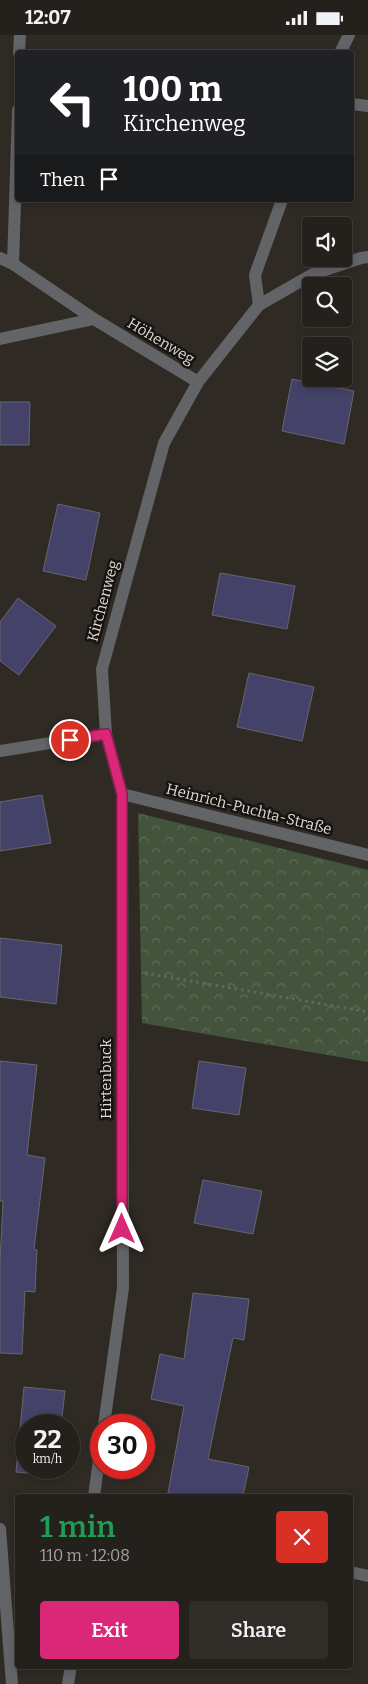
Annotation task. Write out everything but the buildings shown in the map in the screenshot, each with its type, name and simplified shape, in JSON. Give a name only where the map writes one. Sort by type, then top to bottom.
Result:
[{"type":"street","points":[[19,50],[20,35]]},
{"type":"street","points":[[342,50],[349,35]]},
{"type":"street","points":[[354,104],[368,106]]},
{"type":"street","points":[[13,264],[15,202]]},
{"type":"street","points":[[259,305],[255,275],[281,202]]},
{"type":"street","name":"Höhenweg","points":[[0,258],[13,264],[94,319],[198,382],[259,305],[313,274],[368,257]]},
{"type":"street","points":[[0,339],[94,319]]},
{"type":"street","name":"Kirchenweg","points":[[106,734],[102,669],[164,443],[198,382]]},
{"type":"street","points":[[0,751],[106,734]]},
{"type":"street","name":"Hirtenbuck","points":[[106,734],[122,794],[123,1288],[106,1414]]},
{"type":"street","name":"Heinrich-Puchta-Straße","points":[[122,794],[368,855]]},
{"type":"street","points":[[94,1494],[96,1479]]},
{"type":"street","points":[[0,1529],[12,1684]]},
{"type":"street","points":[[353,1573],[368,1576]]},
{"type":"street","points":[[68,1684],[70,1669]]},
{"type":"path","points":[[122,969],[368,1012]]},
{"type":"green space","points":[[138,813],[368,870],[368,1062],[142,1023]]},
{"type":"route","points":[[70,740],[106,734],[122,794],[122,1229]]}]
